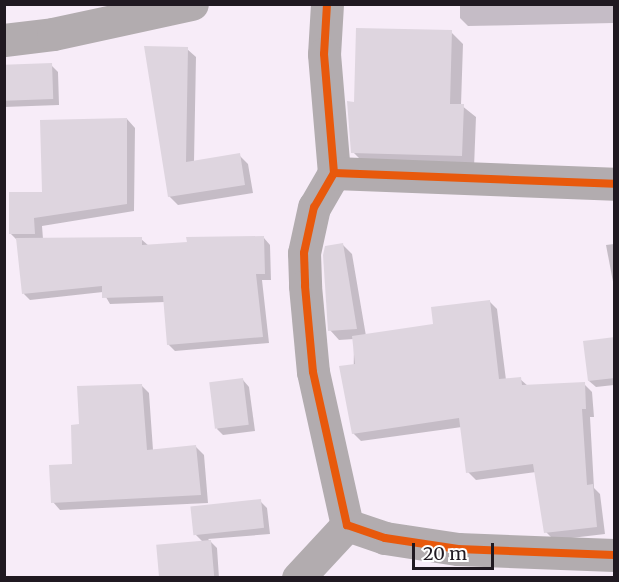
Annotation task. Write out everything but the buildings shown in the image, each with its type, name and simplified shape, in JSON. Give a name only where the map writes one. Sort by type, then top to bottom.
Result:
[{"type":"street","points":[[4,40],[53,34],[192,4]]},
{"type":"street","points":[[327,4],[324,54],[334,173],[314,207],[304,253],[305,286],[313,372],[347,525]]},
{"type":"street","points":[[334,173],[615,184]]},
{"type":"street","points":[[347,525],[385,538],[458,549],[615,555]]},
{"type":"street","points":[[298,578],[347,525]]},
{"type":"cycle path","points":[[327,4],[324,54],[334,173],[314,207],[304,253],[305,286],[313,372],[347,525],[385,538],[458,549],[614,555]]},
{"type":"cycle path","points":[[334,173],[614,184]]}]
